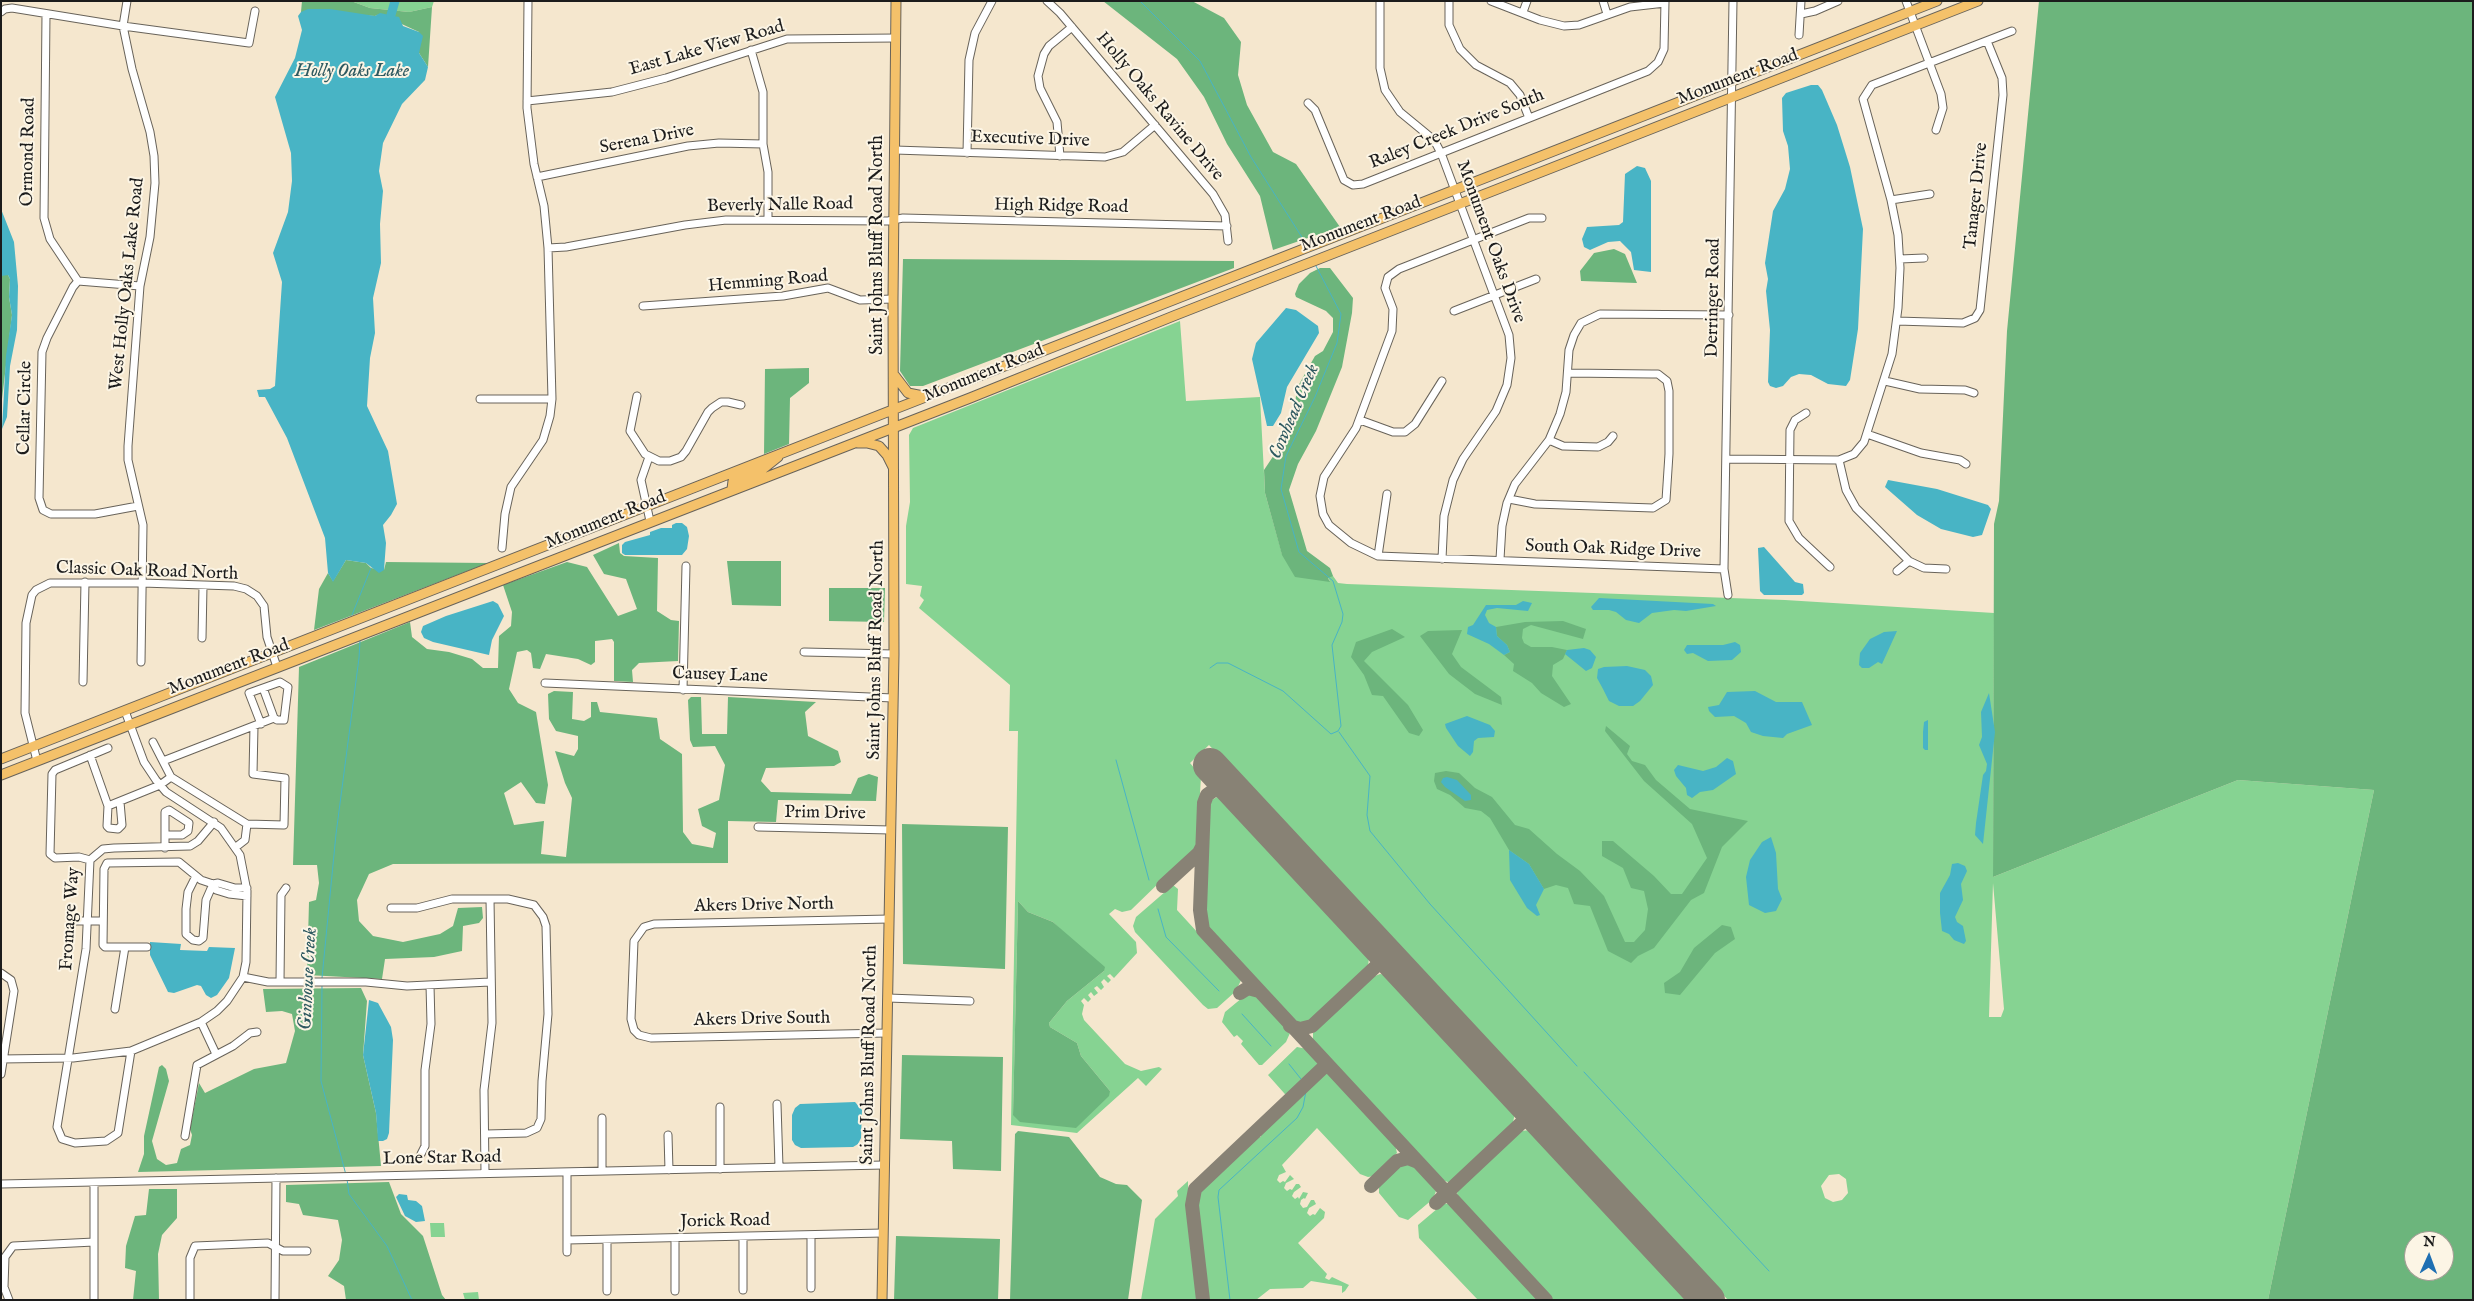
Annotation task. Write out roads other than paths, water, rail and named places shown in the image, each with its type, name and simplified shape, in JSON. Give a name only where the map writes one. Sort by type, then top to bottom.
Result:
[{"type":"main road","name":"Saint Johns Bluff Road North","points":[[882,1300],[894,654],[895,426],[893,299],[896,1]]},
{"type":"main road","name":"Monument Road","points":[[1,759],[1937,1]]},
{"type":"main road","name":"Monument Road","points":[[1,775],[851,444],[1978,1]]},
{"type":"main road","points":[[1171,301],[1176,315]]},
{"type":"main road","points":[[894,375],[908,393],[926,396]]},
{"type":"main road","points":[[851,444],[867,442],[879,446],[887,455],[895,472]]},
{"type":"main road","points":[[701,485],[722,483],[732,489],[733,481],[763,469],[784,452]]},
{"type":"street","name":"West Holly Oaks Lake Road","points":[[127,1],[123,26],[132,69],[150,132],[154,156],[154,204],[150,237],[140,286],[128,446],[128,460],[143,525],[142,662]]},
{"type":"street","points":[[502,548],[505,514],[511,487],[518,474],[543,440],[550,416],[552,399],[548,248],[544,206],[530,140],[527,101],[528,1]]},
{"type":"street","points":[[967,153],[968,60],[975,33],[992,1]]},
{"type":"street","name":"Holly Oaks Ravine Drive","points":[[1047,1],[1056,7],[1213,194],[1225,215],[1228,241]]},
{"type":"street","name":"Monument Oaks Drive","points":[[1380,1],[1380,68],[1385,90],[1400,112],[1434,140],[1441,153],[1509,335],[1511,358],[1507,385],[1496,411],[1463,459],[1453,480],[1444,516],[1442,559]]},
{"type":"street","points":[[1449,1],[1450,25],[1460,49],[1476,65],[1510,83],[1520,95],[1529,118]]},
{"type":"street","points":[[1491,1],[1554,25],[1564,26],[1579,25],[1630,7],[1665,2]]},
{"type":"street","points":[[1522,12],[1526,1]]},
{"type":"street","points":[[1602,1],[1607,14]]},
{"type":"street","name":"Derringer Road","points":[[1728,595],[1724,569],[1728,459],[1733,1]]},
{"type":"street","points":[[1799,35],[1801,1]]},
{"type":"street","points":[[1801,14],[1815,11],[1838,1]]},
{"type":"street","points":[[1906,1],[1943,100],[1942,116],[1936,130]]},
{"type":"street","name":"Raley Creek Drive South","points":[[1308,103],[1315,110],[1340,174],[1348,183],[1363,184],[1642,73],[1658,62],[1664,49],[1665,2]]},
{"type":"street","points":[[1,12],[12,8],[123,26],[249,43],[255,11]]},
{"type":"street","name":"Ormond Road","points":[[46,14],[44,218],[50,239],[78,281]]},
{"type":"street","points":[[1060,156],[1057,122],[1040,88],[1038,76],[1044,54],[1049,46],[1072,27]]},
{"type":"street","points":[[1728,459],[1839,460],[1854,454],[1867,434],[1885,381],[1897,321],[1900,259],[1892,200],[1864,99],[1867,90],[1872,85],[2012,31]]},
{"type":"street","name":"East Lake View Road","points":[[527,101],[612,92],[666,78],[787,40],[801,38],[896,38]]},
{"type":"street","name":"Tanager Drive","points":[[1897,321],[1968,322],[1975,318],[1980,310],[2003,95],[2002,78],[1987,41]]},
{"type":"street","points":[[751,50],[764,92],[763,144],[768,172],[768,220]]},
{"type":"street","name":"Executive Drive","points":[[895,150],[1112,156],[1123,152],[1155,125]]},
{"type":"street","name":"Serena Drive","points":[[537,177],[688,146],[719,143],[763,144]]},
{"type":"street","points":[[1892,200],[1930,194]]},
{"type":"street","name":"High Ridge Road","points":[[894,220],[903,218],[1227,226]]},
{"type":"street","points":[[1387,494],[1378,556],[1351,543],[1329,525],[1320,503],[1321,486],[1324,477],[1353,434],[1360,420],[1392,331],[1394,317],[1385,288],[1386,280],[1394,271],[1529,218],[1542,218]]},
{"type":"street","name":"Beverly Nalle Road","points":[[548,248],[566,247],[712,220],[894,220]]},
{"type":"street","points":[[1900,259],[1924,258]]},
{"type":"street","points":[[1454,311],[1536,279]]},
{"type":"street","points":[[78,281],[140,286]]},
{"type":"street","name":"Cellar Circle","points":[[78,281],[68,295],[42,352],[40,504],[43,510],[51,514],[95,514],[138,506]]},
{"type":"street","name":"Hemming Road","points":[[643,306],[783,296],[828,288],[860,300],[893,299]]},
{"type":"street","points":[[1500,559],[1502,526],[1509,499],[1515,484],[1549,440],[1566,392],[1571,343],[1577,329],[1585,320],[1600,314],[1729,315]]},
{"type":"street","points":[[1509,499],[1535,504],[1653,508],[1666,500],[1668,490],[1670,391],[1665,379],[1652,374],[1568,373]]},
{"type":"street","points":[[1360,420],[1393,432],[1405,432],[1415,424],[1442,381]]},
{"type":"street","points":[[1885,381],[1920,389],[1965,390],[1974,393]]},
{"type":"street","points":[[637,396],[630,431],[649,457],[667,462],[681,457],[686,451],[708,412],[721,402],[741,405]]},
{"type":"street","points":[[480,400],[552,399]]},
{"type":"street","points":[[1806,413],[1792,425],[1789,460],[1788,521],[1799,538],[1830,567]]},
{"type":"street","points":[[1867,434],[1929,455],[1960,460],[1966,464]]},
{"type":"street","points":[[1549,440],[1563,446],[1593,448],[1603,446],[1613,436]]},
{"type":"street","points":[[649,457],[641,480],[650,521]]},
{"type":"street","points":[[1839,460],[1849,498],[1910,561],[1924,568],[1946,569]]},
{"type":"street","name":"South Oak Ridge Drive","points":[[1378,556],[1500,559],[1724,569]]},
{"type":"street","points":[[1897,571],[1910,561]]},
{"type":"street","points":[[683,690],[686,566]]},
{"type":"street","points":[[83,682],[85,582]]},
{"type":"street","name":"Classic Oak Road North","points":[[32,746],[25,713],[26,623],[32,595],[36,590],[50,583],[142,583],[240,587],[251,592],[261,600],[267,618],[267,633],[273,652]]},
{"type":"street","points":[[202,638],[203,586]]},
{"type":"street","points":[[273,652],[278,667]]},
{"type":"street","points":[[804,652],[894,654]]},
{"type":"street","points":[[154,742],[170,777],[248,824],[284,826],[284,778],[254,774],[257,725],[249,695],[280,682],[288,687],[284,720],[274,718],[257,725],[163,761]]},
{"type":"street","name":"Causey Lane","points":[[545,683],[893,698]]},
{"type":"street","points":[[263,688],[274,718]]},
{"type":"street","points":[[2,1059],[68,1058],[131,1051],[201,1022],[227,1001],[243,977],[246,962],[247,888],[243,864],[236,847],[214,822],[166,792],[160,785],[144,762],[125,711]]},
{"type":"street","points":[[32,746],[37,761]]},
{"type":"street","points":[[90,860],[79,857],[55,858],[50,854],[52,774],[54,770],[108,748]]},
{"type":"street","points":[[90,755],[108,806],[107,826],[109,828],[118,829],[122,825],[120,802]]},
{"type":"street","points":[[108,806],[160,785],[170,777]]},
{"type":"street","name":"Fromage Way","points":[[131,1051],[118,1133],[106,1142],[75,1142],[62,1139],[58,1131],[86,949],[90,860],[103,849],[190,846],[198,841],[214,822]]},
{"type":"street","points":[[236,847],[245,840],[248,824]]},
{"type":"street","name":"Prim Drive","points":[[758,827],[891,830]]},
{"type":"street","points":[[165,848],[170,835]]},
{"type":"street","points":[[147,947],[105,947],[103,945],[104,869],[107,863],[179,862],[196,876],[213,884],[218,883],[227,890],[247,896]]},
{"type":"street","points":[[196,876],[188,892],[186,934],[189,939],[199,941],[204,938],[206,900],[213,884]]},
{"type":"street","points":[[227,890],[247,888]]},
{"type":"street","points":[[280,982],[282,895],[286,888]]},
{"type":"street","points":[[391,908],[417,908],[452,899],[518,900],[528,902],[538,909],[546,926],[548,1014],[542,1081],[541,1119],[537,1128],[526,1133],[486,1134]]},
{"type":"street","points":[[485,1173],[484,1090],[492,1023],[490,899]]},
{"type":"street","name":"Akers Drive North","points":[[639,1034],[632,1027],[631,1019],[634,941],[640,930],[654,924],[889,919]]},
{"type":"street","points":[[76,921],[103,921]]},
{"type":"street","points":[[115,1009],[125,947]]},
{"type":"street","points":[[1,973],[14,986],[1,1074]]},
{"type":"street","points":[[243,977],[259,981],[366,982],[407,986],[490,982]]},
{"type":"street","points":[[421,1154],[425,1146],[425,1070],[431,1024],[430,985]]},
{"type":"street","points":[[888,998],[970,1001]]},
{"type":"street","points":[[201,1022],[216,1054]]},
{"type":"street","points":[[184,1136],[197,1065],[233,1046],[250,1032],[257,1032]]},
{"type":"street","name":"Akers Drive South","points":[[639,1034],[651,1038],[887,1033]]},
{"type":"street","points":[[777,1104],[779,1167]]},
{"type":"street","points":[[720,1107],[720,1169]]},
{"type":"street","points":[[602,1118],[602,1171]]},
{"type":"street","points":[[668,1135],[669,1170]]},
{"type":"street","name":"Lone Star Road","points":[[1,1184],[884,1165]]},
{"type":"street","points":[[567,1172],[567,1252]]},
{"type":"street","points":[[275,1300],[276,1178]]},
{"type":"street","points":[[94,1183],[94,1300]]},
{"type":"street","name":"Jorick Road","points":[[567,1240],[883,1233]]},
{"type":"street","points":[[811,1235],[811,1288]]},
{"type":"street","points":[[743,1237],[743,1290]]},
{"type":"street","points":[[675,1238],[675,1291]]},
{"type":"street","points":[[607,1240],[607,1291]]},
{"type":"street","points":[[9,1300],[4,1287],[6,1257],[14,1246],[94,1242]]},
{"type":"street","points":[[190,1300],[190,1258],[195,1246],[268,1243],[283,1251],[307,1251]]},
{"type":"water","name":"Holly Oaks Lake","points":[[308,9],[330,9],[375,16],[380,13],[399,17],[403,26],[419,32],[423,36],[419,53],[428,67],[425,80],[402,104],[383,143],[379,171],[383,191],[380,224],[381,263],[373,298],[375,333],[370,358],[367,406],[388,451],[397,504],[383,525],[386,543],[384,570],[379,573],[366,563],[346,560],[333,582],[328,573],[325,538],[287,438],[265,397],[259,397],[257,390],[270,389],[275,386],[282,282],[273,253],[288,212],[292,181],[291,153],[275,97],[295,58],[302,30],[298,16],[301,12]]},
{"type":"water","points":[[1811,85],[1818,85],[1822,90],[1837,125],[1850,167],[1863,229],[1858,329],[1850,380],[1846,386],[1828,384],[1811,375],[1799,374],[1791,377],[1783,386],[1776,388],[1770,386],[1768,382],[1770,330],[1766,291],[1768,279],[1765,263],[1773,211],[1785,189],[1790,169],[1788,146],[1783,131],[1782,98],[1786,93]]},
{"type":"water","points":[[1637,166],[1645,168],[1651,181],[1651,272],[1634,270],[1631,252],[1620,241],[1608,242],[1590,250],[1584,247],[1582,239],[1587,227],[1619,225],[1623,222],[1625,174]]},
{"type":"water","points":[[1,209],[14,242],[18,286],[17,330],[10,366],[7,417],[2,429],[6,356],[12,315],[9,297],[10,279],[8,275],[1,276]]},
{"type":"water","points":[[1286,308],[1296,310],[1318,326],[1319,333],[1287,387],[1281,413],[1273,426],[1267,426],[1252,359],[1256,343]]},
{"type":"water","points":[[1888,480],[1937,489],[1988,505],[1991,509],[1982,535],[1973,537],[1941,529],[1917,515],[1885,487]]},
{"type":"water","points":[[682,523],[687,527],[689,536],[687,549],[682,555],[625,555],[622,553],[622,545],[625,542],[650,535],[650,532],[661,528],[672,528],[672,525]]},
{"type":"water","points":[[1764,547],[1795,582],[1803,584],[1804,593],[1802,595],[1764,595],[1760,591],[1758,548]]},
{"type":"water","points":[[1599,598],[1713,604],[1716,606],[1686,611],[1674,610],[1652,613],[1639,623],[1626,620],[1616,612],[1609,610],[1593,610],[1591,607]]},
{"type":"water","points":[[493,601],[498,604],[504,616],[492,640],[489,655],[433,642],[424,638],[421,632],[423,626],[446,616]]},
{"type":"water","points":[[1523,601],[1532,603],[1528,611],[1497,608],[1487,610],[1485,615],[1489,623],[1496,627],[1497,636],[1507,645],[1510,652],[1504,655],[1489,644],[1467,634],[1468,627],[1473,625],[1486,605],[1516,605]]},
{"type":"water","points":[[1897,631],[1882,664],[1878,662],[1869,668],[1862,668],[1859,665],[1860,653],[1870,639],[1884,632]]},
{"type":"water","points":[[1735,642],[1740,645],[1741,652],[1732,660],[1708,661],[1693,653],[1687,654],[1684,650],[1687,645],[1723,645]]},
{"type":"water","points":[[1584,648],[1590,650],[1596,657],[1592,668],[1586,671],[1565,654],[1567,650]]},
{"type":"water","points":[[1627,666],[1645,670],[1651,676],[1653,685],[1640,701],[1633,706],[1619,706],[1609,701],[1597,678],[1598,669]]},
{"type":"water","points":[[1755,691],[1776,702],[1802,702],[1812,725],[1787,734],[1783,738],[1763,736],[1751,732],[1746,723],[1734,716],[1715,717],[1709,711],[1708,707],[1719,705],[1727,692]]},
{"type":"water","points":[[1989,693],[1995,732],[1983,844],[1975,835],[1983,775],[1987,764],[1979,745],[1982,737],[1981,712]]},
{"type":"water","points":[[1467,716],[1490,725],[1495,731],[1494,737],[1478,738],[1474,741],[1473,752],[1470,756],[1458,746],[1445,724]]},
{"type":"water","points":[[1928,720],[1928,750],[1925,750],[1923,748],[1924,722]]},
{"type":"water","points":[[1727,758],[1733,761],[1736,774],[1713,790],[1700,792],[1692,798],[1687,795],[1686,788],[1676,776],[1674,770],[1678,765],[1703,771],[1716,767]]},
{"type":"water","points":[[1447,777],[1457,780],[1471,795],[1471,800],[1465,801],[1445,787],[1441,782],[1443,778]]},
{"type":"water","points":[[1771,837],[1776,853],[1778,889],[1782,899],[1776,911],[1765,913],[1749,905],[1746,877],[1750,860],[1762,842]]},
{"type":"water","points":[[1509,850],[1529,864],[1544,889],[1536,905],[1540,915],[1537,916],[1527,908],[1510,880]]},
{"type":"water","points":[[1958,863],[1965,866],[1967,871],[1961,884],[1963,900],[1955,917],[1957,922],[1963,926],[1966,941],[1964,944],[1954,940],[1949,934],[1942,931],[1940,913],[1940,893],[1950,875],[1952,864]]},
{"type":"water","points":[[150,942],[181,944],[180,950],[207,951],[209,947],[235,948],[229,978],[217,995],[211,998],[206,995],[201,986],[197,985],[174,993],[168,992],[150,955]]},
{"type":"water","points":[[369,1000],[378,1003],[391,1027],[393,1040],[389,1133],[387,1139],[383,1141],[378,1141],[376,1113],[363,1055]]},
{"type":"water","points":[[855,1102],[862,1110],[861,1138],[858,1144],[853,1147],[801,1148],[795,1145],[792,1140],[792,1115],[795,1108],[800,1104]]},
{"type":"water","points":[[399,1194],[407,1195],[408,1200],[416,1201],[422,1206],[425,1221],[416,1222],[405,1216],[396,1197]]},
{"type":"waterway","name":"Ginhouse Creek","points":[[391,15],[395,1]]},
{"type":"waterway","name":"Cowhead Creek","points":[[1140,1],[1200,61],[1251,157],[1305,242]]},
{"type":"waterway","name":"Cowhead Creek","points":[[1210,668],[1217,663],[1228,663],[1283,691],[1331,734],[1338,731],[1341,726],[1332,645],[1342,622],[1343,614],[1333,581],[1299,552],[1281,489],[1286,456],[1315,397],[1337,343],[1341,314],[1316,266]]},
{"type":"waterway","name":"Ginhouse Creek","points":[[352,615],[371,568]]},
{"type":"waterway","name":"Ginhouse Creek","points":[[322,978],[336,834],[360,641]]},
{"type":"waterway","points":[[1339,732],[1370,776],[1367,815],[1370,831],[1430,904],[1577,1066]]},
{"type":"waterway","points":[[1116,760],[1149,880]]},
{"type":"waterway","points":[[1158,909],[1166,937],[1219,991]]},
{"type":"waterway","name":"Ginhouse Creek","points":[[322,984],[321,1081],[346,1175]]},
{"type":"waterway","points":[[1242,1014],[1271,1046]]},
{"type":"waterway","points":[[1289,1064],[1301,1079]]},
{"type":"waterway","points":[[1584,1072],[1769,1271]]},
{"type":"waterway","points":[[1230,1300],[1218,1197],[1219,1190],[1297,1118],[1303,1107],[1306,1091]]},
{"type":"waterway","name":"Ginhouse Creek","points":[[347,1179],[349,1194],[387,1246],[412,1300]]}]
